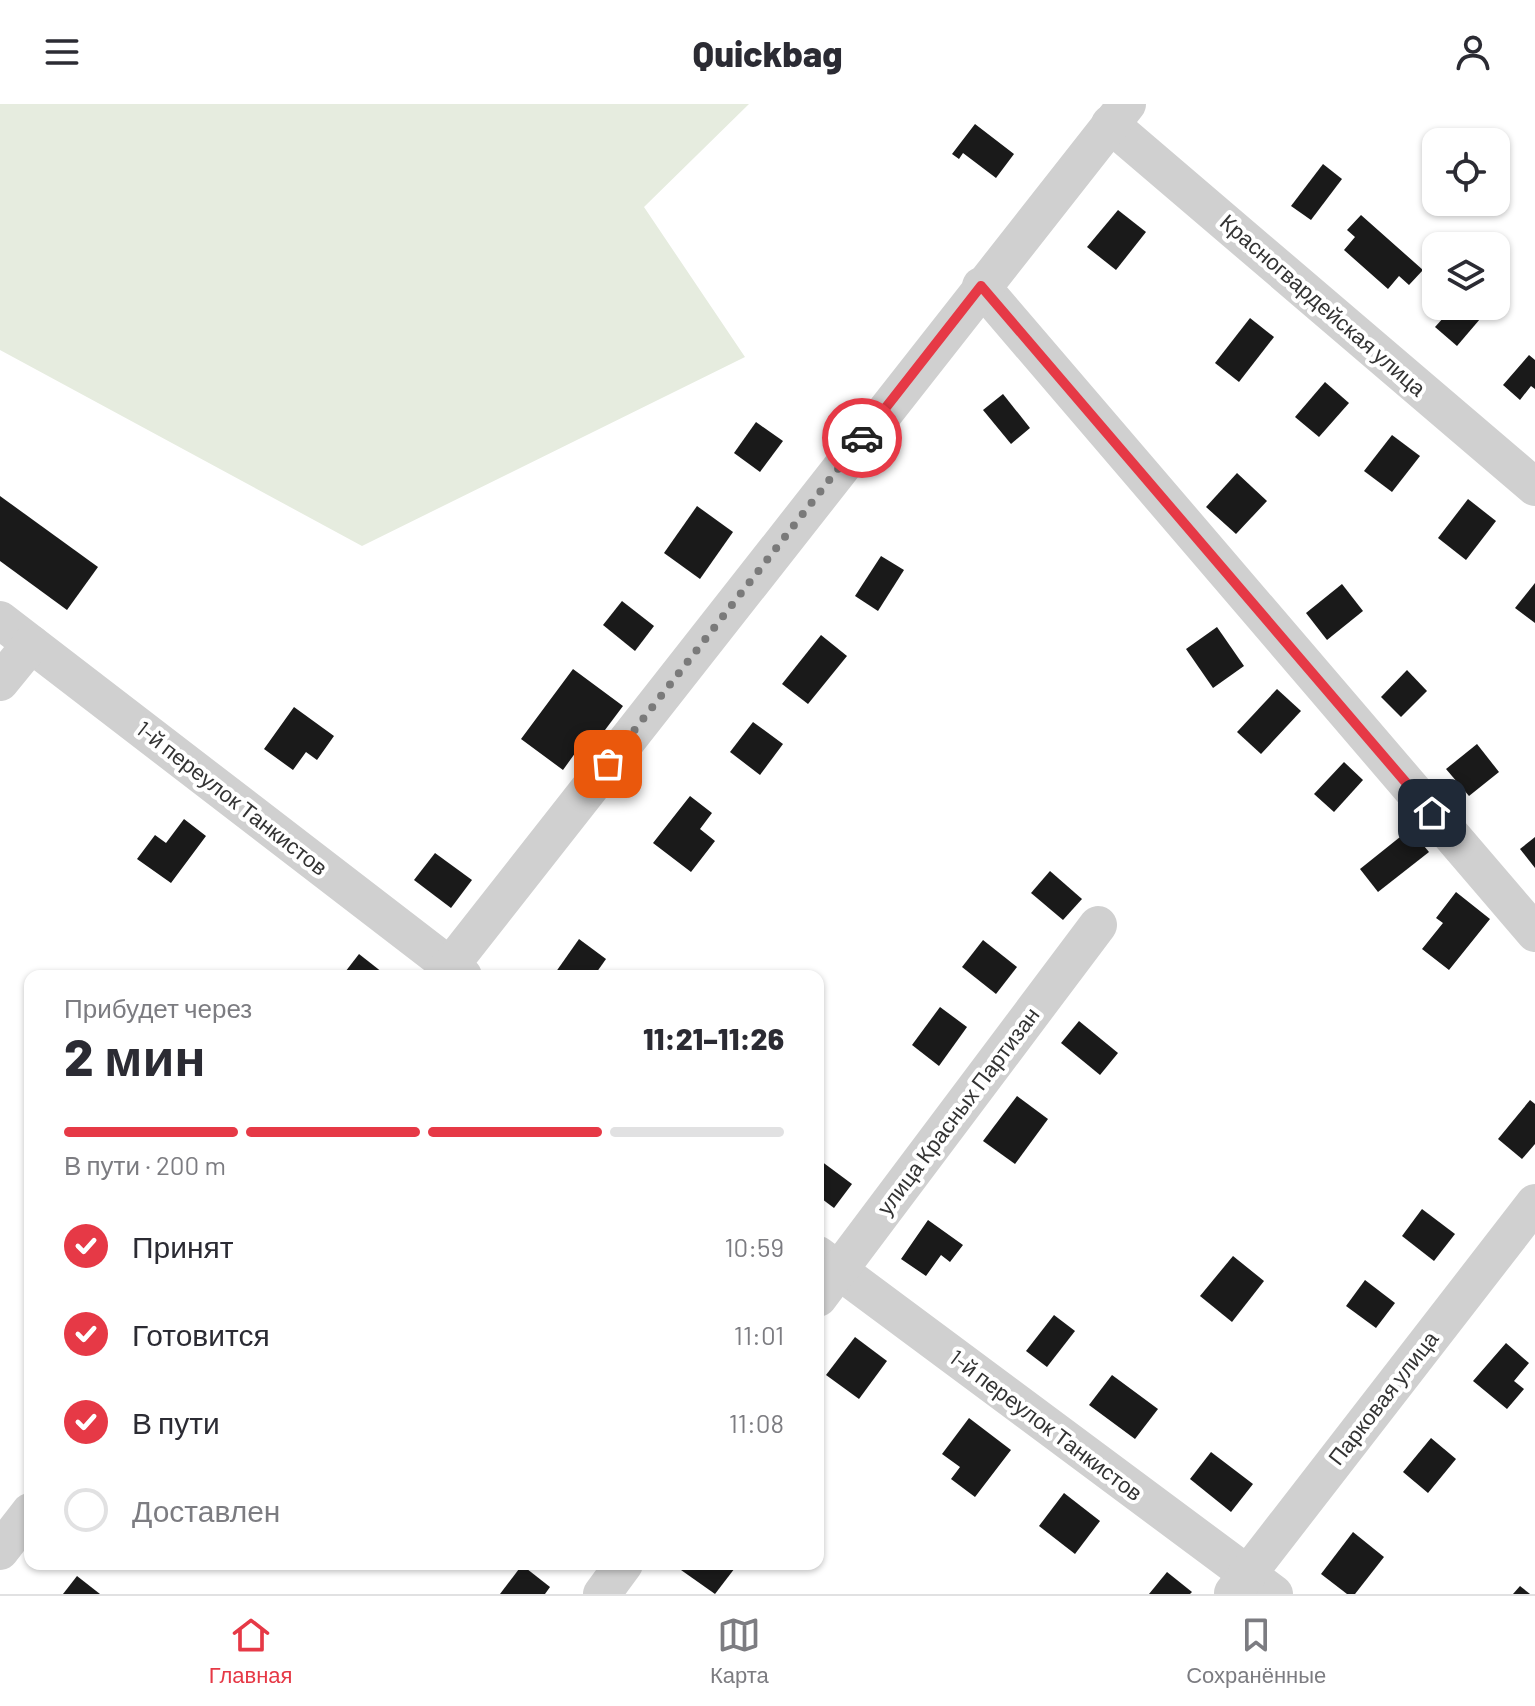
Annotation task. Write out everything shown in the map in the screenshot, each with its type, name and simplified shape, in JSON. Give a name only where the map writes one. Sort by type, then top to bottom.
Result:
[{"type":"street","points":[[454,970],[981,286],[1118,114]]},
{"type":"street","name":"Красногвардейская улица","points":[[1118,114],[1535,487]]},
{"type":"street","points":[[981,286],[1535,933]]},
{"type":"street","name":"1-й переулок Танкистов","points":[[0,620],[448,970]]},
{"type":"street","points":[[0,682],[31,644]]},
{"type":"street","name":"улица Красных Партизан","points":[[825,1275],[1098,925]]},
{"type":"street","name":"Парковая улица","points":[[1251,1587],[1535,1203]]},
{"type":"street","name":"1-й переулок Танкистов","points":[[825,1275],[1251,1587]]},
{"type":"street","points":[[0,1551],[24,1520]]},
{"type":"street","points":[[602,1594],[620,1570]]},
{"type":"shaded area","points":[[0,104],[749,104],[644,207],[745,357],[362,546],[0,350]]},
{"type":"building","points":[[975,124],[1014,154],[996,178],[963,153],[959,159],[952,154]]},
{"type":"building","points":[[1323,164],[1342,179],[1311,220],[1291,206]]},
{"type":"building","points":[[1118,210],[1146,232],[1116,270],[1087,247]]},
{"type":"building","points":[[1361,215],[1422,271],[1409,285],[1399,276],[1388,289],[1344,250],[1355,237],[1347,230]]},
{"type":"building","points":[[1250,318],[1274,337],[1239,382],[1215,363]]},
{"type":"building","points":[[1441,320],[1479,320],[1457,346],[1435,327]]},
{"type":"building","points":[[1529,355],[1535,360],[1535,389],[1531,386],[1520,400],[1503,385]]},
{"type":"building","points":[[1325,382],[1349,403],[1319,437],[1295,417]]},
{"type":"building","points":[[1003,394],[1030,428],[1011,444],[983,410]]},
{"type":"building","points":[[756,422],[783,441],[760,472],[734,453]]},
{"type":"building","points":[[1392,435],[1420,456],[1392,492],[1364,471]]},
{"type":"building","points":[[1237,473],[1267,501],[1236,534],[1206,507]]},
{"type":"building","points":[[0,496],[98,567],[67,610],[0,561]]},
{"type":"building","points":[[1468,499],[1496,521],[1466,560],[1438,538]]},
{"type":"building","points":[[697,506],[733,532],[700,579],[664,553]]},
{"type":"building","points":[[881,556],[904,570],[878,611],[855,596]]},
{"type":"building","points":[[1535,583],[1535,623],[1515,608]]},
{"type":"building","points":[[1342,584],[1363,611],[1327,640],[1306,613]]},
{"type":"building","points":[[622,601],[654,626],[635,651],[603,625]]},
{"type":"building","points":[[1217,627],[1244,666],[1213,688],[1186,649]]},
{"type":"building","points":[[821,635],[847,656],[808,704],[782,684]]},
{"type":"building","points":[[573,669],[623,706],[599,738],[591,731],[563,770],[521,739]]},
{"type":"building","points":[[1407,670],[1427,691],[1401,717],[1381,697]]},
{"type":"building","points":[[1277,689],[1301,711],[1261,754],[1237,732]]},
{"type":"building","points":[[294,707],[334,736],[317,760],[306,752],[293,770],[264,749]]},
{"type":"building","points":[[753,722],[783,744],[760,775],[730,752]]},
{"type":"building","points":[[1477,744],[1499,772],[1469,796],[1446,769]]},
{"type":"building","points":[[1344,762],[1363,780],[1334,812],[1314,794]]},
{"type":"building","points":[[690,796],[712,813],[700,829],[715,841],[691,872],[653,843]]},
{"type":"building","points":[[184,819],[206,836],[171,883],[137,859],[155,835],[166,843]]},
{"type":"building","points":[[1410,829],[1429,852],[1378,892],[1360,869]]},
{"type":"building","points":[[1535,837],[1535,868],[1520,849]]},
{"type":"building","points":[[435,853],[472,880],[451,908],[414,880]]},
{"type":"building","points":[[1050,871],[1082,899],[1063,920],[1031,893]]},
{"type":"building","points":[[1456,892],[1490,919],[1449,970],[1422,949],[1443,923],[1436,918]]},
{"type":"building","points":[[579,939],[606,959],[598,970],[557,970]]},
{"type":"building","points":[[983,940],[1017,967],[996,994],[962,967]]},
{"type":"building","points":[[359,954],[379,970],[347,970]]},
{"type":"building","points":[[940,1007],[967,1027],[939,1066],[912,1045]]},
{"type":"building","points":[[1079,1021],[1118,1053],[1100,1075],[1061,1043]]},
{"type":"building","points":[[1017,1096],[1048,1119],[1015,1164],[983,1141]]},
{"type":"building","points":[[1530,1100],[1535,1104],[1535,1144],[1522,1159],[1498,1139]]},
{"type":"building","points":[[824,1163],[852,1184],[834,1208],[824,1200]]},
{"type":"building","points":[[1422,1209],[1455,1234],[1434,1261],[1402,1236]]},
{"type":"building","points":[[928,1220],[963,1245],[950,1262],[941,1255],[926,1276],[901,1259]]},
{"type":"building","points":[[1233,1256],[1264,1281],[1232,1322],[1200,1296]]},
{"type":"building","points":[[1365,1280],[1395,1303],[1376,1328],[1346,1306]]},
{"type":"building","points":[[1054,1315],[1075,1331],[1047,1367],[1026,1351]]},
{"type":"building","points":[[855,1337],[887,1361],[859,1399],[826,1375]]},
{"type":"building","points":[[1506,1343],[1529,1363],[1514,1381],[1524,1389],[1507,1409],[1473,1381]]},
{"type":"building","points":[[1112,1375],[1158,1409],[1135,1439],[1089,1405]]},
{"type":"building","points":[[969,1418],[1011,1450],[975,1497],[951,1479],[960,1467],[942,1454]]},
{"type":"building","points":[[1431,1438],[1456,1459],[1428,1493],[1403,1472]]},
{"type":"building","points":[[1211,1452],[1253,1484],[1231,1512],[1190,1479]]},
{"type":"building","points":[[1064,1493],[1100,1521],[1075,1554],[1039,1526]]},
{"type":"building","points":[[1353,1532],[1384,1557],[1355,1594],[1347,1594],[1321,1574]]},
{"type":"building","points":[[518,1570],[528,1570],[550,1587],[545,1594],[500,1594]]},
{"type":"building","points":[[681,1570],[733,1570],[715,1594]]},
{"type":"building","points":[[1167,1572],[1192,1592],[1149,1594]]},
{"type":"building","points":[[77,1576],[100,1594],[63,1594]]},
{"type":"building","points":[[1520,1586],[1530,1594],[1513,1594]]},
{"type":"way so far","points":[[608,764],[862,438]]},
{"type":"route","points":[[862,438],[981,286],[1432,813]]}]
